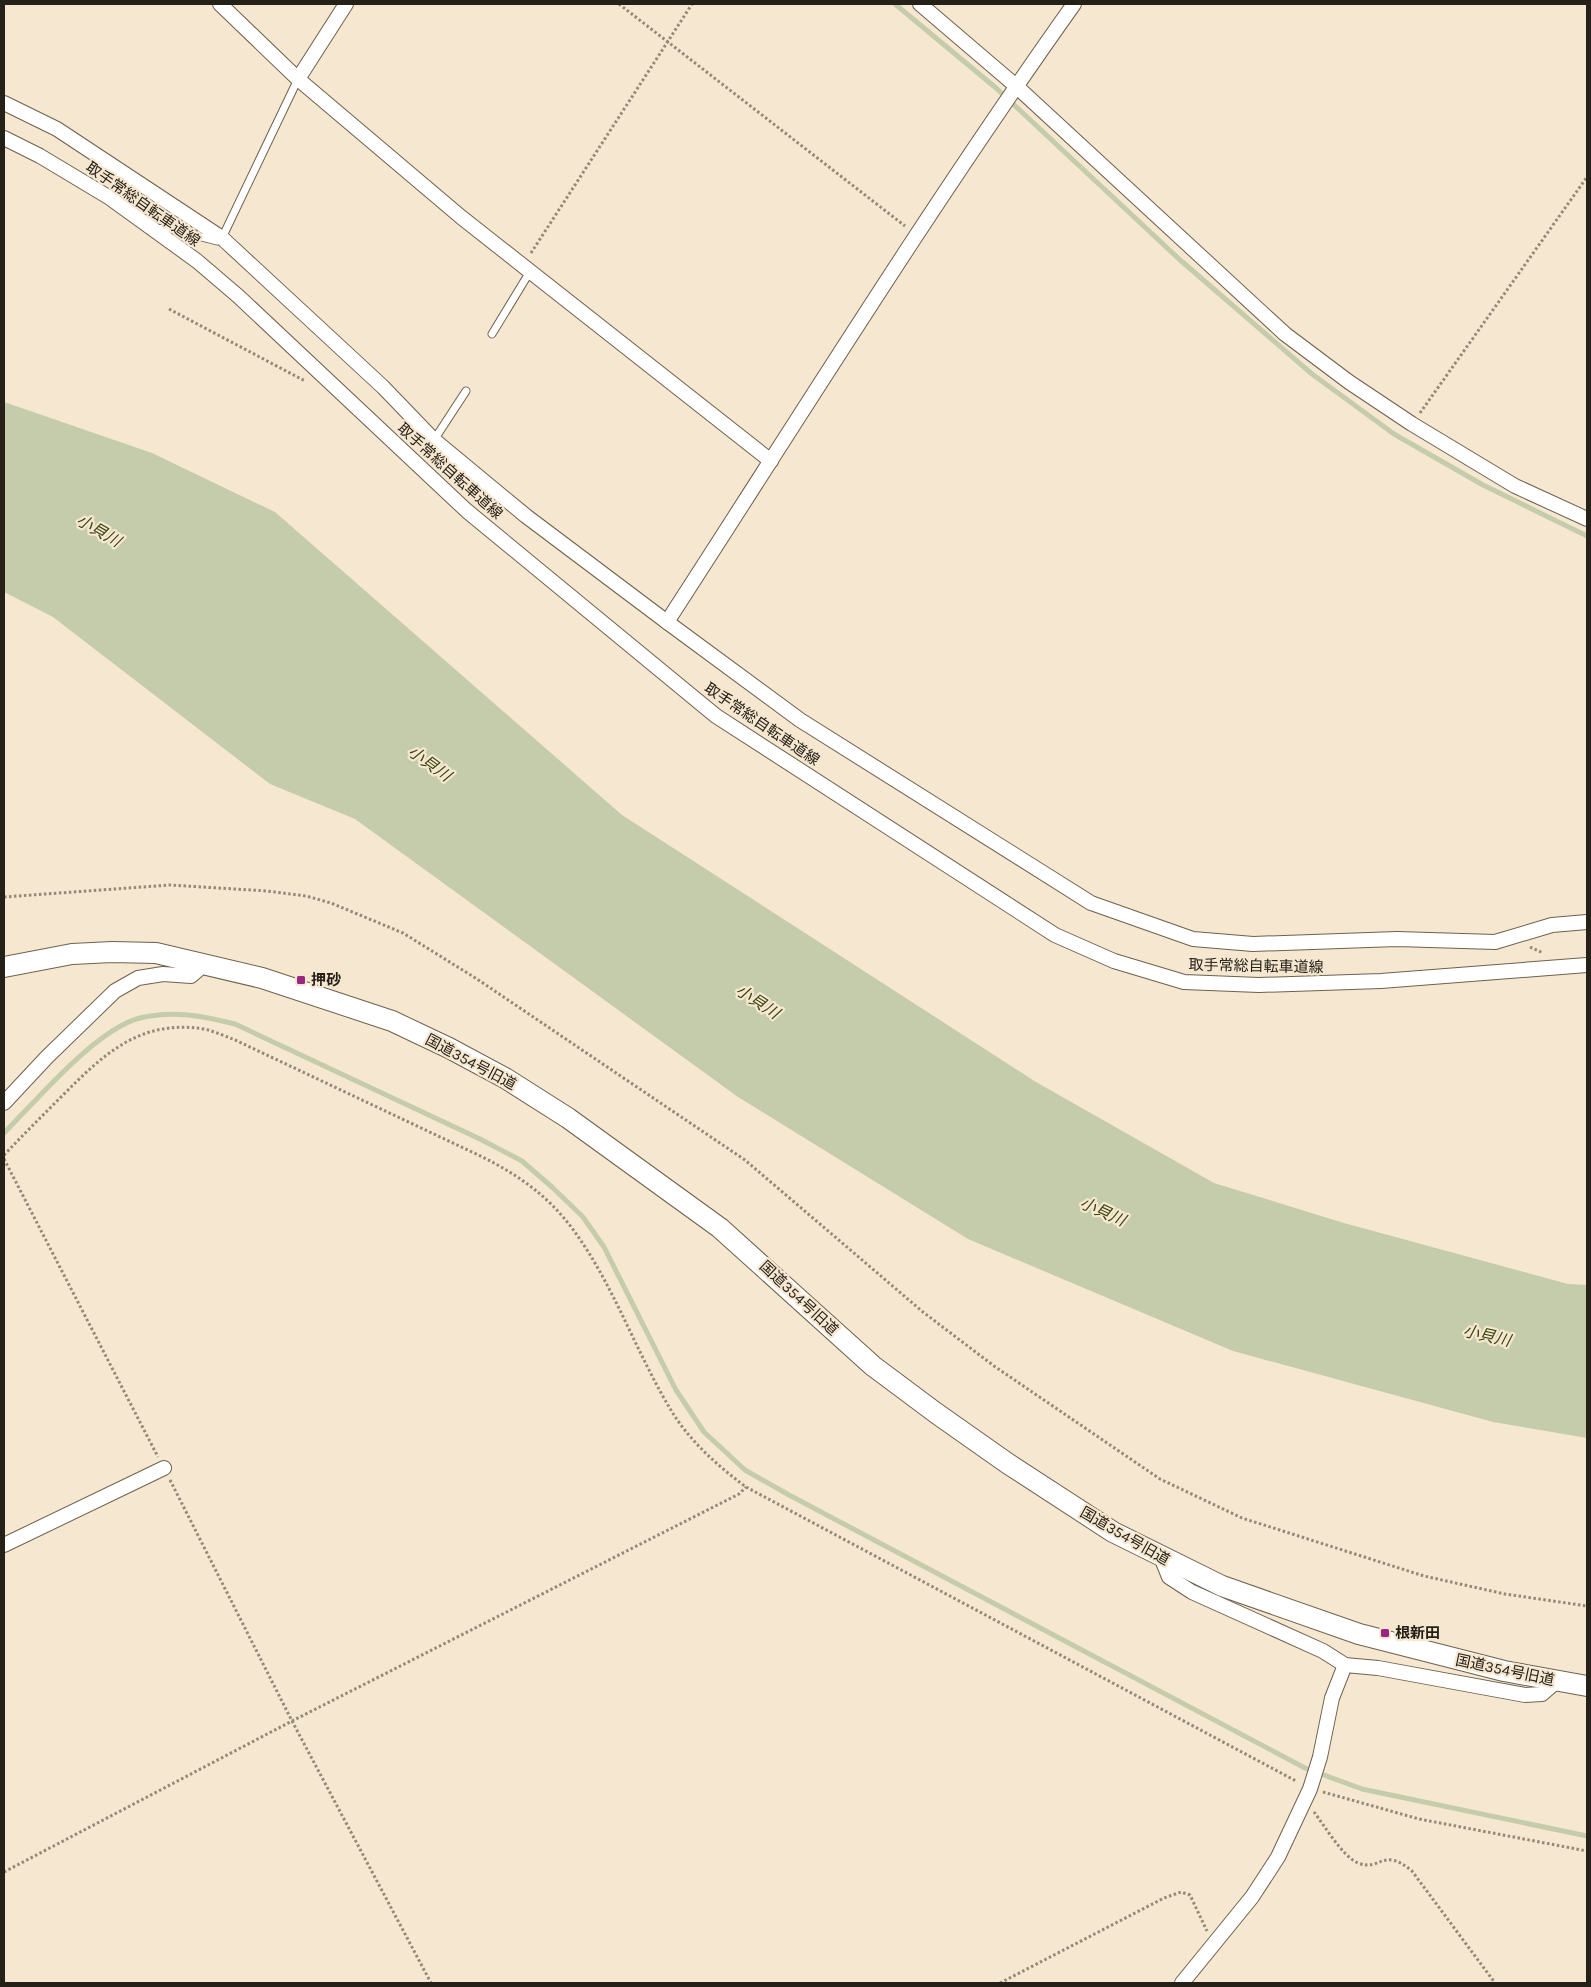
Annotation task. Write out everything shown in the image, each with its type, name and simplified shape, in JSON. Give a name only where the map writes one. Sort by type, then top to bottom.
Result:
[{"type":"street","points":[[220,4],[298,79],[527,268],[772,461]]},
{"type":"street","points":[[298,79],[346,4]]},
{"type":"street","points":[[920,4],[1016,86],[1285,334],[1349,382],[1412,424],[1515,486],[1587,519]]},
{"type":"street","points":[[667,622],[917,235],[1016,86],[1074,4]]},
{"type":"street","points":[[4,103],[58,129],[222,238],[383,387],[434,440],[526,516],[800,720],[1091,903],[1143,923],[1193,939],[1253,944],[1397,939],[1495,942],[1552,925],[1587,922]]},
{"type":"street","name":"取手常総自転車道線","points":[[4,138],[70,173],[154,230],[238,296],[467,512],[716,716],[1055,935],[1114,961],[1184,982],[1259,985],[1381,981],[1587,965]]},
{"type":"street","name":"国道354号旧道","points":[[4,967],[72,954],[112,952],[156,953],[206,963],[324,997],[392,1021],[449,1048],[505,1078],[568,1118],[720,1228],[873,1366],[1007,1463],[1113,1532],[1222,1586],[1359,1634],[1434,1655],[1587,1686]]},
{"type":"street","points":[[4,1103],[46,1057],[115,991],[138,978],[163,974],[191,976],[206,963]]},
{"type":"street","points":[[4,1545],[164,1468]]},
{"type":"street","points":[[1161,1557],[1169,1577],[1192,1592],[1324,1651],[1345,1665],[1378,1668],[1525,1695],[1542,1694],[1557,1681]]},
{"type":"street","points":[[1182,1983],[1268,1876],[1309,1789],[1319,1760],[1332,1698],[1345,1665]]},
{"type":"lane","points":[[154,230],[167,228],[217,241],[222,238],[298,79]]},
{"type":"lane","points":[[492,334],[527,268]]},
{"type":"lane","points":[[434,440],[466,391]]},
{"type":"path","points":[[619,4],[917,235]]},
{"type":"path","points":[[527,268],[692,4]]},
{"type":"path","points":[[1412,424],[1587,177]]},
{"type":"path","points":[[170,309],[309,383]]},
{"type":"path","points":[[4,897],[170,885],[268,891],[314,898],[386,925],[403,933],[477,979],[745,1160],[922,1312],[994,1366],[1160,1479],[1242,1518],[1424,1576],[1505,1594],[1587,1606]]},
{"type":"path","points":[[4,1155],[105,1054],[128,1041],[153,1031],[179,1028],[205,1029],[233,1040],[507,1169],[531,1186],[564,1218],[591,1256],[675,1416],[721,1468],[746,1487],[1309,1789],[1419,1818],[1587,1851]]},
{"type":"path","points":[[4,1159],[292,1721],[431,1983]]},
{"type":"path","points":[[4,1872],[292,1721],[738,1494],[746,1487]]},
{"type":"path","points":[[1309,1789],[1348,1855],[1358,1863],[1370,1864],[1389,1859],[1399,1860],[1412,1871],[1495,1983]]},
{"type":"path","points":[[1000,1983],[1164,1898],[1181,1892],[1190,1896],[1215,1942]]},
{"type":"water","name":"小貝川","points":[[4,402],[152,453],[275,512],[622,815],[1036,1082],[1214,1183],[1344,1223],[1568,1284],[1587,1285],[1587,1438],[1493,1422],[1233,1351],[968,1239],[738,1097],[355,819],[270,784],[53,617],[4,592]]},
{"type":"waterway","points":[[895,4],[996,88],[1179,259],[1312,374],[1394,434],[1483,485],[1587,536]]},
{"type":"waterway","points":[[4,1133],[68,1067],[105,1036],[123,1025],[140,1018],[164,1014],[200,1016],[235,1024],[480,1139],[522,1161],[553,1188],[583,1217],[604,1247],[676,1390],[704,1432],[745,1470],[1305,1768],[1362,1789],[1587,1836]]},
{"type":"place","name":"押砂","points":[[301,980]]},
{"type":"place","name":"根新田","points":[[1385,1633]]}]
